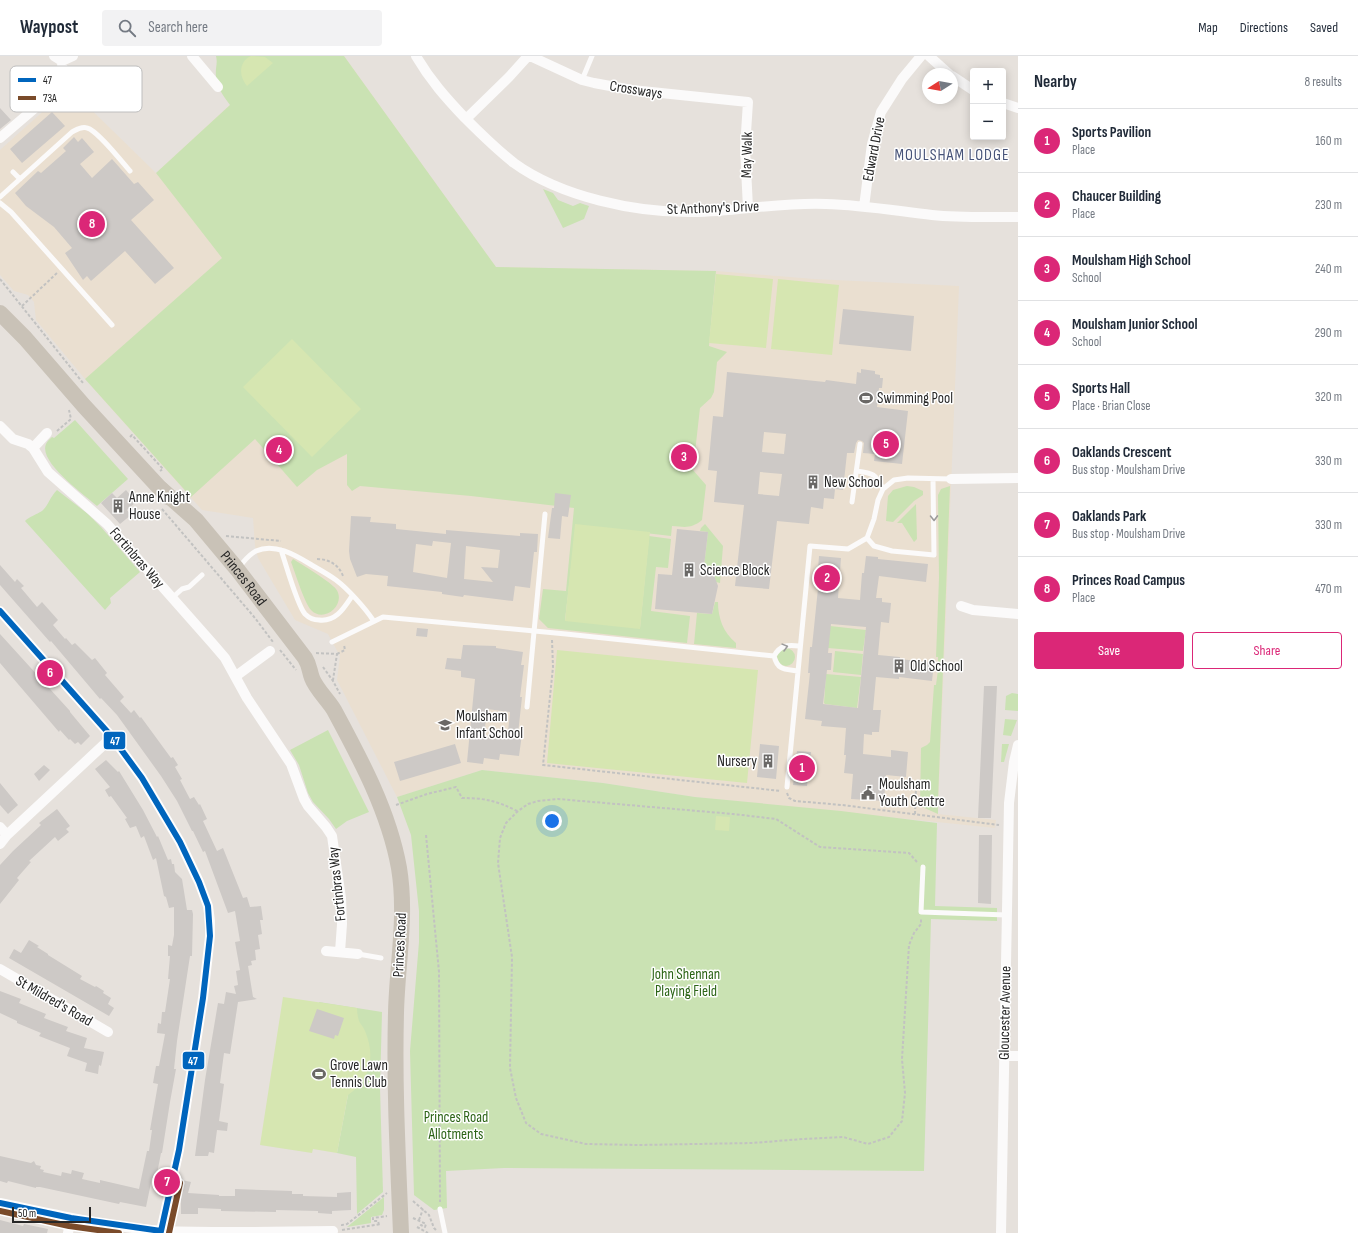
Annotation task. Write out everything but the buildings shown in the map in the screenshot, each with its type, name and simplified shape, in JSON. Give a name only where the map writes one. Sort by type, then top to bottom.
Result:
[{"type":"main road","name":"Princes Road","points":[[0,301],[25,338]]},
{"type":"main road","name":"Princes Road","points":[[0,314],[25,338],[84,406],[161,489],[290,652],[306,674],[305,675],[333,708],[385,814],[393,840],[399,869],[402,920],[396,1011],[395,1075],[401,1233]]},
{"type":"main road","name":"Princes Road","points":[[161,489],[196,520],[237,569],[310,665],[305,675]]},
{"type":"street","points":[[58,58],[73,56]]},
{"type":"street","points":[[192,56],[218,87]]},
{"type":"street","name":"St Anthony's Drive","points":[[416,56],[446,100],[486,140],[515,164],[554,186],[595,200],[637,208],[685,211],[748,208],[788,204],[818,204],[864,207],[933,215],[1018,217]]},
{"type":"street","points":[[466,119],[529,56]]},
{"type":"street","name":"Crossways","points":[[529,56],[582,80],[632,90],[748,102]]},
{"type":"street","name":"Edward Drive","points":[[864,207],[872,144],[881,112],[902,78],[921,56]]},
{"type":"street","points":[[929,56],[942,68]]},
{"type":"street","points":[[958,80],[970,88]]},
{"type":"street","name":"May Walk","points":[[748,102],[745,148],[748,208]]},
{"type":"street","points":[[1006,104],[1018,108]]},
{"type":"street","points":[[0,138],[30,112]]},
{"type":"street","points":[[0,426],[13,438],[28,444],[33,448],[47,433]]},
{"type":"street","name":"Fortinbras Way","points":[[33,448],[48,472],[108,524],[213,644],[236,676],[248,698],[291,764],[304,799],[332,836],[342,924],[340,952]]},
{"type":"street","points":[[951,480],[1018,478]]},
{"type":"street","points":[[961,606],[973,610],[1018,614]]},
{"type":"street","points":[[0,611],[112,737],[142,778],[180,842],[208,906],[210,921],[203,998],[178,1150],[161,1231]]},
{"type":"street","points":[[236,676],[273,649]]},
{"type":"street","points":[[0,844],[4,831],[112,737]]},
{"type":"street","name":"Gloucester Avenue","points":[[1001,1233],[1008,826],[1010,783],[1018,745]]},
{"type":"street","points":[[326,951],[358,954]]},
{"type":"street","name":"St Mildred's Road","points":[[0,969],[108,1032]]},
{"type":"street","points":[[1004,1056],[1018,1056]]},
{"type":"street","points":[[0,1203],[71,1218],[161,1231],[198,1233],[340,1230]]},
{"type":"street","points":[[68,1233],[71,1218]]},
{"type":"lane","points":[[582,80],[592,56]]},
{"type":"lane","points":[[0,197],[72,132],[83,127],[95,132],[130,171]]},
{"type":"lane","points":[[13,172],[20,179]]},
{"type":"lane","points":[[0,203],[8,209],[112,325]]},
{"type":"lane","points":[[852,502],[860,444]]},
{"type":"lane","points":[[857,471],[870,472],[877,477],[883,489]]},
{"type":"lane","points":[[787,787],[810,546],[848,549],[867,538],[874,519],[878,500],[883,489],[894,480],[908,478],[951,480]]},
{"type":"lane","points":[[867,538],[874,546],[892,551],[934,555],[933,479]]},
{"type":"lane","points":[[527,707],[545,514]]},
{"type":"lane","points":[[237,569],[249,556],[257,551],[267,549],[281,550],[294,554],[337,581],[368,612],[373,620]]},
{"type":"lane","points":[[281,550],[304,613],[311,619],[323,621],[331,619],[341,611],[352,596]]},
{"type":"lane","points":[[172,598],[182,589],[189,587],[202,575]]},
{"type":"lane","points":[[332,642],[373,620],[383,617],[774,656]]},
{"type":"lane","points":[[798,670],[780,668],[776,664],[774,656],[778,650],[784,646],[800,646]]},
{"type":"lane","points":[[923,867],[921,912],[1007,914]]},
{"type":"lane","points":[[358,954],[381,958]]},
{"type":"lane","points":[[440,1209],[445,1233]]},
{"type":"path","points":[[22,306],[62,269]]},
{"type":"path","points":[[47,433],[49,432],[52,436],[71,419],[69,407]]},
{"type":"path","points":[[552,633],[553,667],[543,765],[786,791],[789,798],[795,801],[1008,826]]},
{"type":"path","points":[[273,649],[305,675]]},
{"type":"path","points":[[313,653],[338,654],[333,681]]},
{"type":"path","points":[[396,805],[427,794],[456,787],[462,798],[482,798],[499,802],[518,811]]},
{"type":"path","points":[[915,814],[916,788]]},
{"type":"path","points":[[921,912],[922,924],[914,933],[909,945],[902,1059],[905,1093],[902,1121],[889,1137],[868,1144],[843,1137],[752,1143],[639,1145],[586,1144],[541,1134],[526,1123],[516,1098],[510,1068],[512,957],[498,863],[500,838],[506,823],[518,811],[528,804],[538,801],[558,799],[776,819],[820,847],[908,853],[923,867]]},
{"type":"path","points":[[426,835],[440,972],[440,1209]]},
{"type":"path","points":[[340,1230],[342,1225],[348,1224],[387,1193]]},
{"type":"path","points":[[411,1199],[429,1215],[434,1228],[440,1233]]},
{"type":"path","points":[[419,1220],[423,1209]]},
{"type":"path","points":[[340,1230],[380,1224],[378,1221],[373,1221],[373,1218],[387,1216]]},
{"type":"path","points":[[413,1218],[426,1224],[425,1227],[421,1225],[418,1228],[428,1233]]},
{"type":"shaded area","points":[[283,56],[344,56],[496,267],[716,271],[814,279],[959,286],[938,814],[996,820],[995,828],[695,797],[603,783],[482,770],[397,797],[337,680],[340,656],[328,634],[295,620],[258,558],[255,546],[253,518],[202,510],[85,379],[36,320],[34,302],[28,295],[14,291],[0,275],[0,150],[42,112],[94,112],[156,173]]},
{"type":"green space","points":[[216,56],[344,56],[496,267],[716,271],[709,346],[727,352],[717,362],[714,392],[711,398],[700,408],[693,470],[706,485],[702,520],[691,526],[672,526],[671,536],[576,525],[565,620],[640,628],[649,536],[671,539],[668,568],[656,567],[651,611],[690,616],[687,643],[548,628],[539,619],[543,589],[566,591],[574,508],[471,496],[360,486],[352,491],[347,485],[347,454],[317,470],[297,487],[255,439],[191,497],[85,379],[222,258],[156,173],[230,105],[217,84]]},
{"type":"green space","points":[[251,56],[265,57],[273,63],[247,86],[242,78],[241,70],[244,62]]},
{"type":"green space","points":[[543,189],[553,193],[558,200],[573,206],[580,203],[589,206],[584,219],[563,228]]},
{"type":"green space","points":[[716,274],[773,279],[766,348],[709,343]]},
{"type":"green space","points":[[778,279],[839,285],[832,355],[771,349]]},
{"type":"green space","points":[[292,339],[361,409],[312,457],[243,387]]},
{"type":"green space","points":[[75,420],[128,479],[97,506],[55,469],[45,451],[46,444],[49,440],[52,437],[54,438]]},
{"type":"green space","points":[[907,486],[923,491],[923,495],[914,501],[893,522],[886,521],[888,496],[893,490]]},
{"type":"green space","points":[[950,486],[938,814],[920,806],[921,748],[930,742],[934,685],[936,685],[938,670],[938,657],[936,657],[939,578],[938,495],[941,489]]},
{"type":"green space","points":[[57,490],[88,514],[140,572],[110,598],[111,603],[105,610],[25,521],[42,511]]},
{"type":"green space","points":[[916,504],[917,539],[914,542],[902,523],[897,523]]},
{"type":"green space","points":[[575,524],[650,532],[640,629],[565,621]]},
{"type":"green space","points":[[705,524],[723,546],[720,583],[716,582],[711,567],[704,566],[708,532],[700,531]]},
{"type":"green space","points":[[293,559],[336,589],[339,595],[339,601],[328,613],[322,615],[316,614],[308,606],[291,562]]},
{"type":"green space","points":[[715,602],[718,602],[722,624],[731,639],[736,643],[736,648],[694,644],[697,613],[712,614]]},
{"type":"green space","points":[[830,626],[866,630],[863,651],[828,648]]},
{"type":"green space","points":[[786,648],[792,651],[795,657],[792,663],[786,666],[780,663],[777,657],[780,651]]},
{"type":"green space","points":[[557,650],[758,670],[747,783],[547,763]]},
{"type":"green space","points":[[835,651],[863,654],[861,675],[833,672]]},
{"type":"green space","points":[[826,674],[861,677],[857,708],[824,703]]},
{"type":"green space","points":[[1012,693],[1018,694],[1018,711],[1005,710],[1006,696]]},
{"type":"green space","points":[[1005,719],[1017,720],[1011,736],[1003,735]]},
{"type":"green space","points":[[328,730],[369,812],[347,821],[336,829],[313,802],[308,793],[299,765],[290,750]]},
{"type":"green space","points":[[1002,744],[1009,744],[1004,762],[1001,762]]},
{"type":"green space","name":"John Shennan Playing Field","points":[[482,770],[603,783],[695,797],[841,811],[937,823],[935,906],[997,908],[997,921],[931,919],[924,1171],[504,1168],[446,1171],[447,1208],[434,1210],[414,1195],[410,1051],[419,942],[419,911],[411,835],[397,797]]},
{"type":"green space","points":[[716,816],[730,817],[729,831],[715,830]]},
{"type":"green space","name":"Grove Lawn Tennis Club","points":[[283,997],[357,1008],[360,1023],[365,1030],[370,1050],[369,1067],[361,1082],[348,1095],[337,1153],[313,1149],[312,1153],[260,1145]]},
{"type":"green space","points":[[319,1002],[382,1012],[380,1088],[383,1192],[357,1214],[356,1157],[337,1153],[348,1095]]},
{"type":"green space","points":[[384,1197],[384,1210],[382,1215],[371,1217],[371,1223],[347,1227]]},
{"type":"transit line","name":"47","points":[[0,611],[112,737],[142,778],[180,842],[199,882],[208,906],[210,936],[203,998],[179,1150],[161,1231]]},
{"type":"transit line","name":"73A","points":[[169,1233],[180,1183]]},
{"type":"transit line","name":"47","points":[[0,1203],[71,1218],[161,1231]]},
{"type":"transit line","name":"73A","points":[[0,1211],[69,1226],[119,1233]]},
{"type":"place","name":"Princes Road Campus","points":[[92,224]]},
{"type":"place","name":"Swimming Pool","points":[[866,398]]},
{"type":"place","name":"Sports Hall","points":[[886,444]]},
{"type":"place","name":"Moulsham Junior School","points":[[279,450]]},
{"type":"place","name":"Moulsham High School","points":[[684,457]]},
{"type":"place","name":"New School","points":[[813,482]]},
{"type":"place","name":"Anne Knight House","points":[[118,506]]},
{"type":"place","name":"Science Block","points":[[689,570]]},
{"type":"place","name":"Chaucer Building","points":[[827,578]]},
{"type":"place","name":"Old School","points":[[899,666]]},
{"type":"place","name":"Oaklands Crescent","points":[[50,673]]},
{"type":"place","name":"Moulsham Infant School","points":[[445,725]]},
{"type":"place","name":"Nursery","points":[[768,761]]},
{"type":"place","name":"Sports Pavilion","points":[[802,768]]},
{"type":"place","name":"Moulsham Youth Centre","points":[[868,793]]},
{"type":"place","name":"Grove Lawn Tennis Club","points":[[319,1074]]},
{"type":"place","name":"Oaklands Park","points":[[167,1182]]},
{"type":"district","name":"MOULSHAM LODGE","points":[[952,155]]},
{"type":"park label","name":"Princes Road Allotments","points":[[456,1126]]}]
